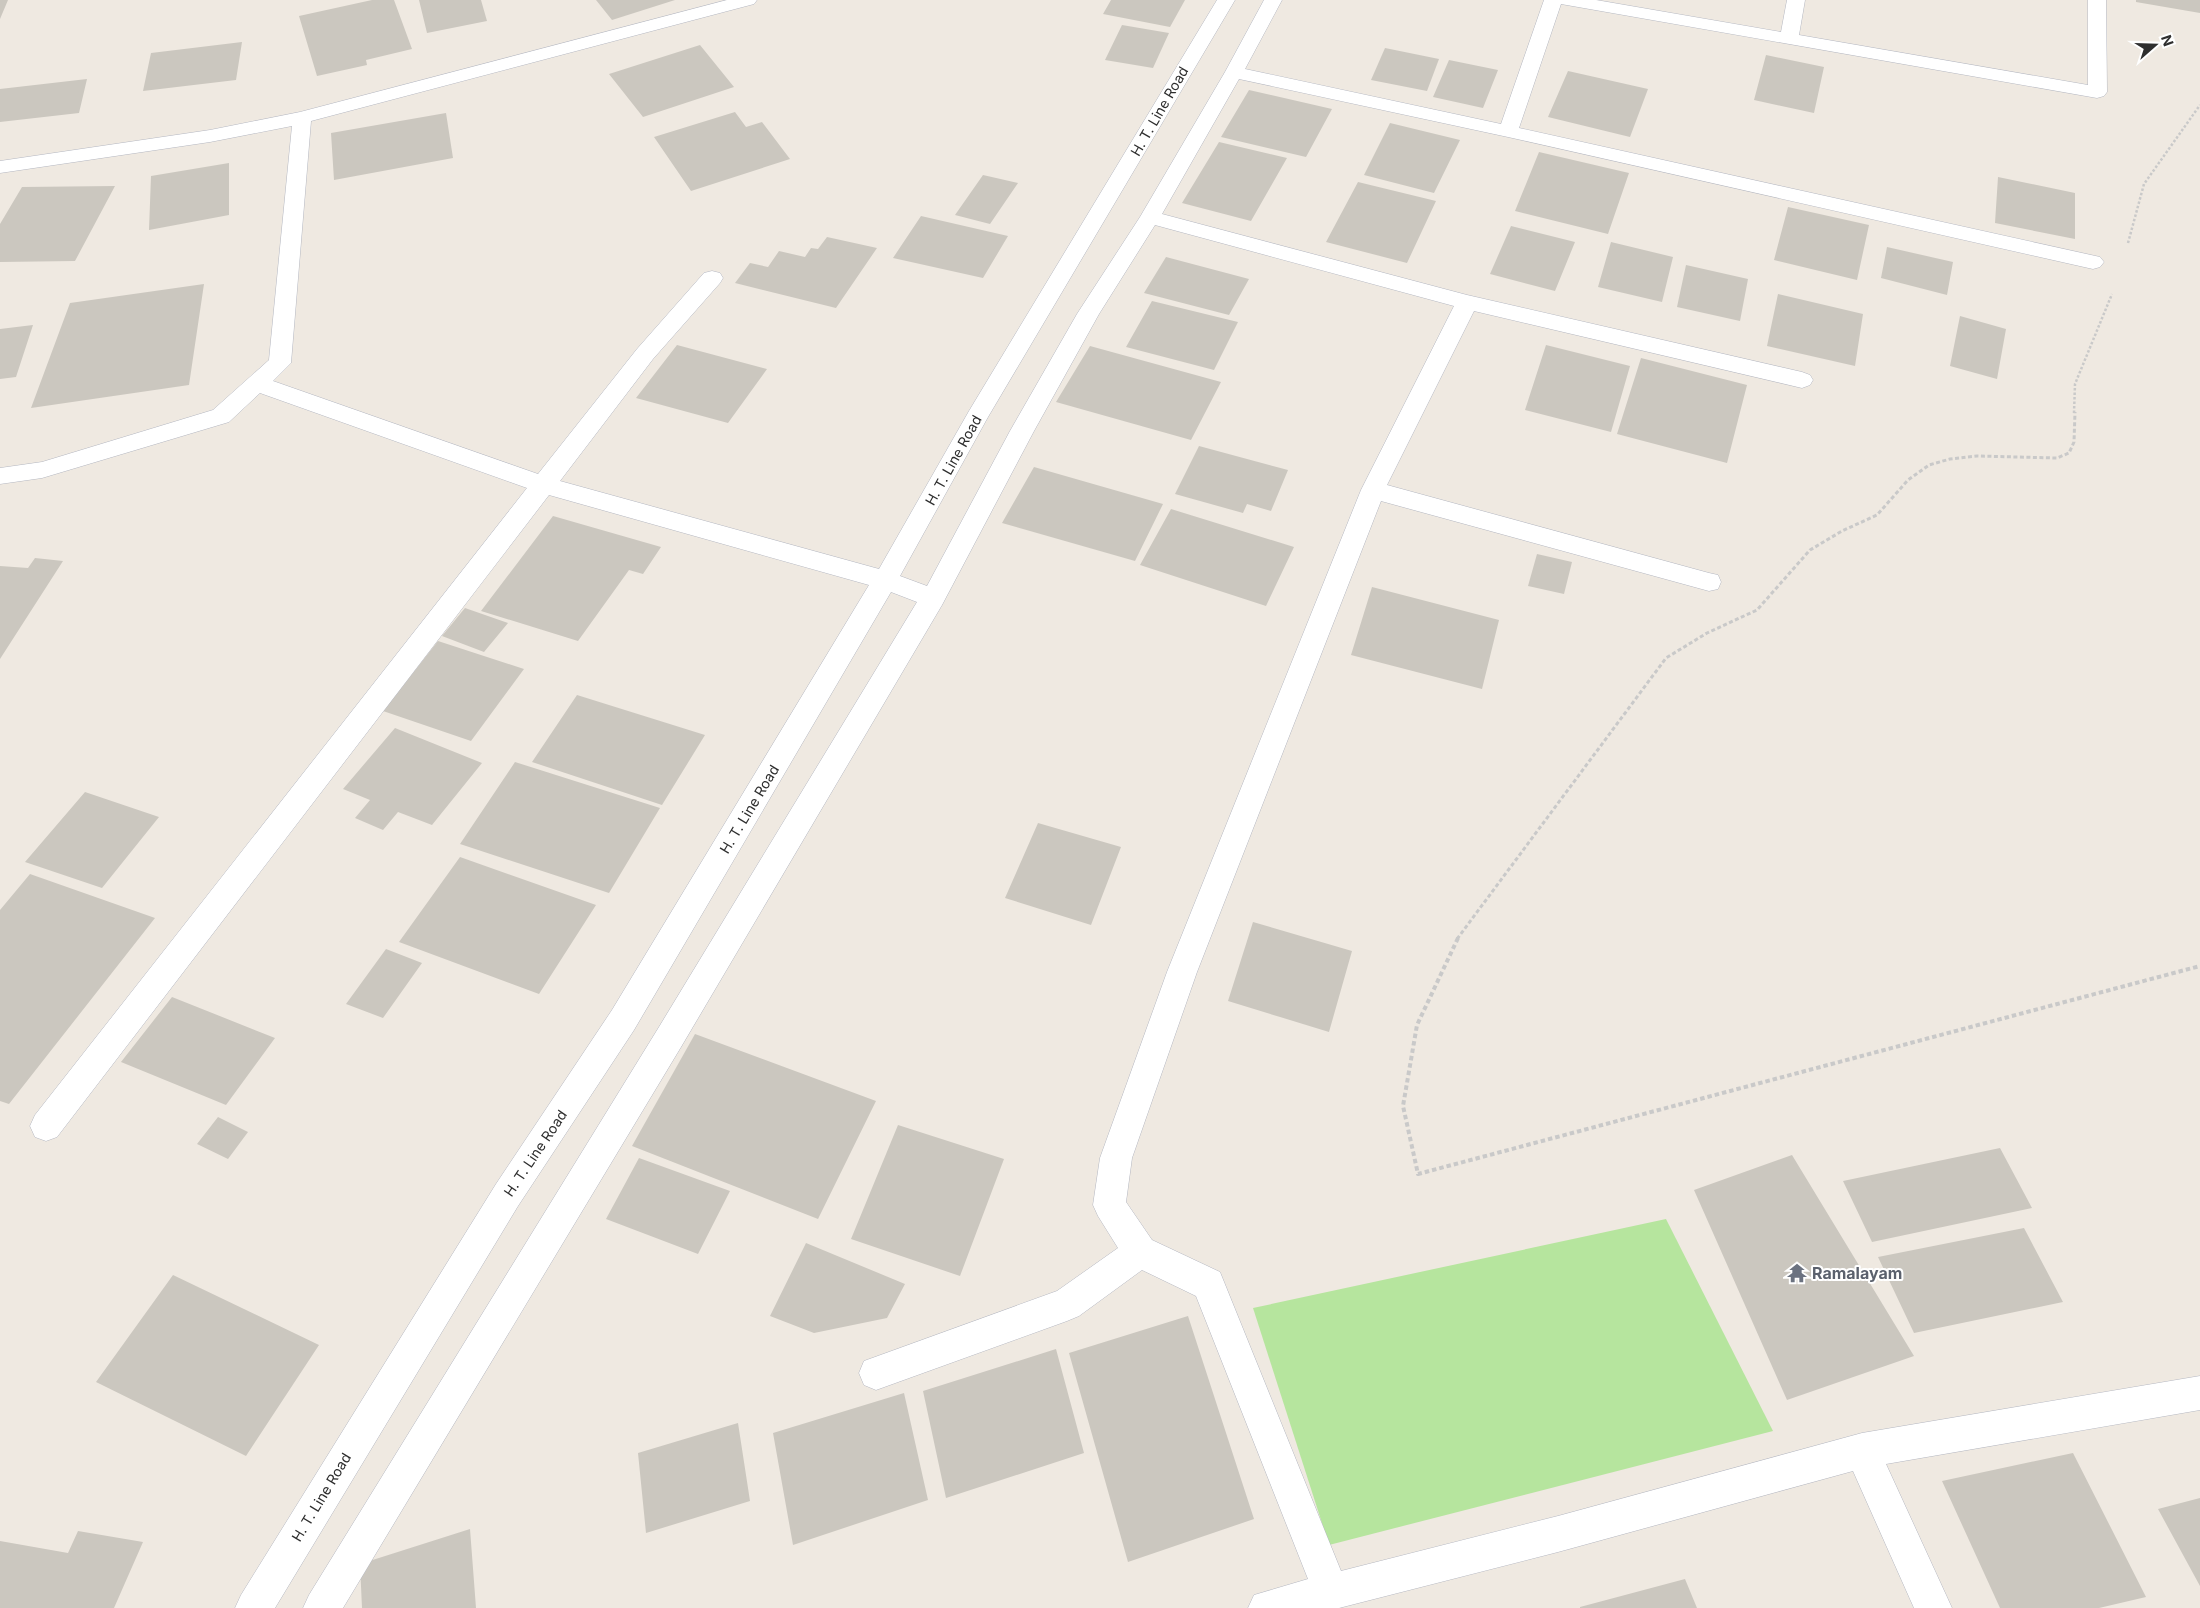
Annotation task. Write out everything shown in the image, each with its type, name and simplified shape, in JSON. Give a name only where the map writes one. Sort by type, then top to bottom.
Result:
[{"type":"street","points":[[0,167],[210,136],[302,118],[748,0]]},
{"type":"street","name":"H. T. Line Road","points":[[254,1608],[507,1195],[623,1020],[886,580],[977,417],[1149,130],[1190,57],[1226,0]]},
{"type":"street","points":[[322,1608],[933,598],[1022,431],[1088,314],[1150,217],[1234,72],[1273,0]]},
{"type":"street","points":[[1508,131],[1553,0]]},
{"type":"street","points":[[1565,0],[1789,37],[2097,92],[2097,0]]},
{"type":"street","points":[[1789,37],[1796,0]]},
{"type":"street","points":[[1234,72],[1508,131],[2093,262]]},
{"type":"street","points":[[0,476],[42,470],[221,416],[280,363],[302,118]]},
{"type":"street","points":[[1150,217],[1467,302],[1802,380]]},
{"type":"street","points":[[46,1126],[645,354],[712,278]]},
{"type":"street","points":[[1332,1592],[1208,1284],[1140,1252],[1109,1205],[1116,1158],[1182,972],[1372,490],[1467,302]]},
{"type":"street","points":[[257,384],[543,485],[886,580],[933,598]]},
{"type":"street","points":[[1372,490],[1709,582]]},
{"type":"street","points":[[876,1373],[1067,1304],[1140,1252]]},
{"type":"street","points":[[1267,1608],[1568,1532],[1862,1451],[2200,1392]]},
{"type":"street","points":[[1862,1451],[1933,1608]]},
{"type":"path","points":[[2128,243],[2144,184],[2200,105]]},
{"type":"path","points":[[2114,288],[2075,384],[2074,442],[2069,453],[2056,458],[1977,456],[1950,459],[1928,465],[1908,480],[1877,515],[1842,531],[1810,550],[1757,610],[1707,633],[1666,658],[1456,940],[1417,1025],[1403,1106],[1418,1174],[2200,966]]},
{"type":"green space","points":[[1666,1219],[1773,1431],[1329,1545],[1253,1308]]},
{"type":"building","points":[[0,0],[8,0],[0,19]]},
{"type":"building","points":[[372,0],[394,0],[412,49],[366,60],[367,65],[317,76],[299,16]]},
{"type":"building","points":[[419,0],[481,0],[487,21],[427,33]]},
{"type":"building","points":[[596,0],[675,0],[612,20]]},
{"type":"building","points":[[1111,0],[1185,0],[1170,27],[1103,14]]},
{"type":"building","points":[[2136,0],[2200,0],[2200,13],[2136,2]]},
{"type":"building","points":[[1122,25],[1169,33],[1153,68],[1105,60]]},
{"type":"building","points":[[242,42],[236,80],[143,91],[151,53]]},
{"type":"building","points":[[700,45],[734,87],[643,117],[609,74]]},
{"type":"building","points":[[1385,48],[1439,59],[1427,91],[1371,80]]},
{"type":"building","points":[[1766,55],[1824,67],[1814,113],[1754,100]]},
{"type":"building","points":[[1449,60],[1498,70],[1483,108],[1433,97]]},
{"type":"building","points":[[1568,71],[1648,89],[1630,137],[1548,117]]},
{"type":"building","points":[[87,79],[79,113],[0,122],[0,89]]},
{"type":"building","points":[[1249,90],[1332,109],[1306,157],[1221,137]]},
{"type":"building","points":[[735,112],[746,127],[762,122],[790,159],[691,191],[654,137]]},
{"type":"building","points":[[446,113],[453,158],[334,180],[331,133]]},
{"type":"building","points":[[1390,123],[1460,140],[1434,193],[1364,175]]},
{"type":"building","points":[[1219,142],[1287,158],[1251,221],[1182,203]]},
{"type":"building","points":[[1539,152],[1629,173],[1608,234],[1515,211]]},
{"type":"building","points":[[229,163],[229,215],[149,230],[151,176]]},
{"type":"building","points":[[983,175],[1018,183],[990,224],[955,215]]},
{"type":"building","points":[[1998,177],[2075,193],[2075,239],[1995,223]]},
{"type":"building","points":[[1358,182],[1436,201],[1407,263],[1326,242]]},
{"type":"building","points":[[115,186],[75,261],[0,262],[0,224],[22,187]]},
{"type":"building","points":[[1788,207],[1869,225],[1857,280],[1774,260]]},
{"type":"building","points":[[921,216],[1008,236],[983,278],[893,258]]},
{"type":"building","points":[[1511,226],[1575,242],[1555,291],[1490,274]]},
{"type":"building","points":[[827,237],[877,248],[836,308],[735,283],[750,263],[768,267],[779,251],[805,257],[811,248],[818,249]]},
{"type":"building","points":[[1611,242],[1673,257],[1662,302],[1598,287]]},
{"type":"building","points":[[1887,247],[1953,262],[1947,295],[1881,278]]},
{"type":"building","points":[[1166,257],[1249,279],[1229,315],[1144,293]]},
{"type":"building","points":[[1686,265],[1748,279],[1740,321],[1677,307]]},
{"type":"building","points":[[204,284],[189,385],[31,408],[70,303]]},
{"type":"building","points":[[1778,294],[1863,314],[1855,366],[1767,346]]},
{"type":"building","points":[[1152,301],[1238,322],[1214,370],[1126,347]]},
{"type":"building","points":[[1960,316],[2006,329],[1997,379],[1950,366]]},
{"type":"building","points":[[33,325],[16,377],[0,379],[0,329]]},
{"type":"building","points":[[677,345],[767,369],[728,423],[636,398]]},
{"type":"building","points":[[1546,345],[1630,366],[1611,432],[1525,410]]},
{"type":"building","points":[[1090,346],[1221,382],[1191,440],[1056,402]]},
{"type":"building","points":[[1641,358],[1747,385],[1727,463],[1617,434]]},
{"type":"building","points":[[1199,446],[1288,470],[1271,511],[1247,504],[1243,513],[1175,494]]},
{"type":"building","points":[[1034,467],[1163,504],[1135,561],[1002,523]]},
{"type":"building","points":[[1171,509],[1294,547],[1266,606],[1140,565]]},
{"type":"building","points":[[553,516],[661,547],[643,574],[629,570],[578,641],[481,611]]},
{"type":"building","points":[[1537,554],[1572,562],[1564,594],[1528,586]]},
{"type":"building","points":[[35,558],[63,561],[0,659],[0,566],[28,568]]},
{"type":"building","points":[[1372,587],[1499,620],[1482,689],[1351,655]]},
{"type":"building","points":[[465,608],[508,623],[484,652],[442,636]]},
{"type":"building","points":[[438,641],[524,669],[471,741],[383,711]]},
{"type":"building","points":[[577,695],[705,735],[662,805],[532,762]]},
{"type":"building","points":[[395,728],[482,763],[432,825],[398,812],[383,830],[355,818],[370,800],[343,789]]},
{"type":"building","points":[[515,762],[660,808],[609,893],[460,844]]},
{"type":"building","points":[[85,792],[159,817],[102,888],[25,862]]},
{"type":"building","points":[[1038,823],[1121,847],[1091,925],[1005,898]]},
{"type":"building","points":[[460,857],[596,905],[539,994],[399,942]]},
{"type":"building","points":[[30,874],[155,918],[9,1104],[0,1101],[0,910]]},
{"type":"building","points":[[1253,922],[1352,951],[1329,1032],[1228,1001]]},
{"type":"building","points":[[386,949],[422,963],[383,1018],[346,1004]]},
{"type":"building","points":[[172,997],[275,1038],[226,1105],[121,1062]]},
{"type":"building","points":[[695,1034],[876,1101],[818,1219],[632,1146]]},
{"type":"building","points":[[218,1117],[248,1132],[228,1159],[197,1144]]},
{"type":"building","points":[[898,1125],[1004,1159],[960,1276],[851,1239]]},
{"type":"building","points":[[2000,1148],[2032,1208],[1872,1242],[1843,1181]]},
{"type":"building","name":"Ramalayam","points":[[1792,1155],[1914,1356],[1787,1400],[1694,1190]]},
{"type":"building","points":[[639,1158],[730,1191],[698,1254],[606,1219]]},
{"type":"building","points":[[2024,1228],[2063,1302],[1914,1333],[1878,1257]]},
{"type":"building","points":[[806,1243],[905,1284],[887,1318],[814,1333],[770,1316]]},
{"type":"building","points":[[173,1275],[319,1345],[246,1456],[96,1382]]},
{"type":"building","points":[[1188,1316],[1254,1519],[1128,1562],[1069,1353]]},
{"type":"building","points":[[1056,1349],[1084,1453],[946,1498],[923,1391]]},
{"type":"building","points":[[904,1393],[928,1500],[793,1545],[773,1433]]},
{"type":"building","points":[[738,1423],[750,1501],[646,1533],[638,1453]]},
{"type":"building","points":[[2073,1453],[2146,1597],[2099,1608],[2000,1608],[1942,1481]]},
{"type":"building","points":[[2200,1498],[2200,1586],[2158,1509]]},
{"type":"building","points":[[470,1529],[476,1608],[362,1608],[360,1564]]},
{"type":"building","points":[[78,1531],[143,1542],[114,1608],[0,1608],[0,1541],[68,1553]]},
{"type":"building","points":[[1685,1579],[1697,1608],[1580,1608],[1580,1607]]},
{"type":"place","name":"Ramalayam","points":[[1797,1273]]}]
